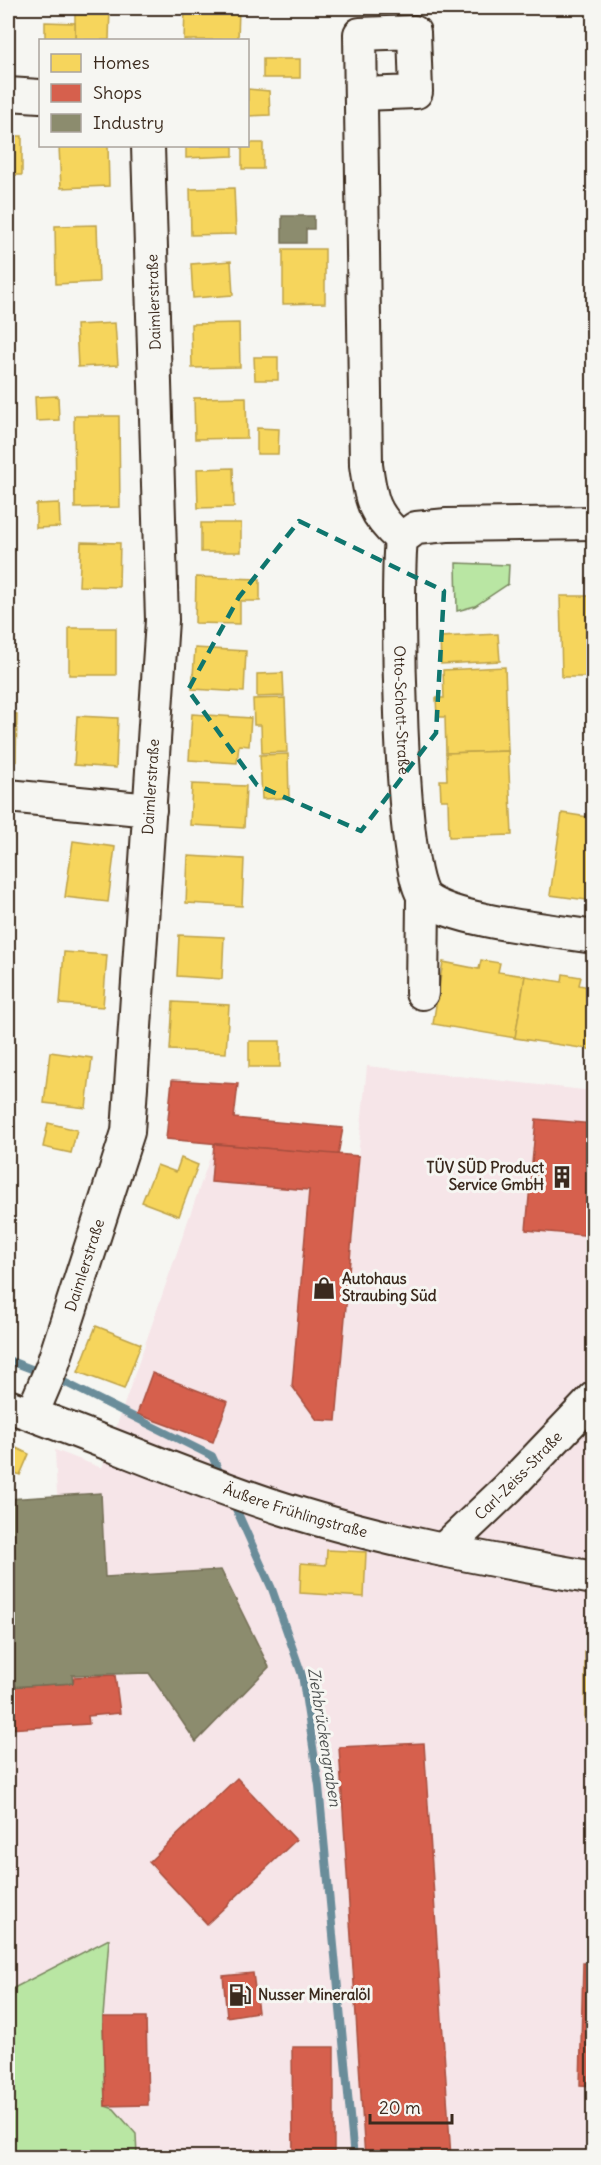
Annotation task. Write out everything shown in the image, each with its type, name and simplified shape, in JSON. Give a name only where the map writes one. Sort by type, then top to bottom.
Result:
[{"type":"street","points":[[8,94],[39,96]]},
{"type":"street","points":[[362,94],[360,189],[366,465],[370,493],[381,521],[401,539],[416,528],[447,525],[594,523]]},
{"type":"street","name":"Daimlerstraße","points":[[20,1410],[49,1374],[128,1132],[162,621],[161,516],[148,147]]},
{"type":"street","name":"Otto-Schott-Straße","points":[[401,539],[397,615],[407,823],[413,874],[423,898]]},
{"type":"street","points":[[8,796],[150,810]]},
{"type":"street","points":[[422,993],[423,898],[448,912],[594,937]]},
{"type":"street","name":"Carl-Zeiss-Straße","points":[[443,1550],[508,1488],[594,1398]]},
{"type":"street","name":"Äußere Frühlingstraße","points":[[20,1410],[207,1483],[349,1528],[443,1550],[594,1578]]},
{"type":"highlighted area","points":[[299,521],[444,591],[436,733],[361,831],[257,785],[188,690],[239,597]]},
{"type":"shaded area","points":[[367,1066],[593,1091],[593,2157],[137,2157],[136,2134],[105,2106],[103,2017],[109,1940],[8,1991],[8,1499],[57,1496],[55,1450],[102,1468],[215,1143],[358,1156]]},
{"type":"green space","points":[[456,563],[509,565],[508,584],[475,606],[457,611]]},
{"type":"green space","points":[[109,1939],[103,2017],[105,2106],[114,2109],[136,2134],[137,2157],[8,2158],[8,1991]]},
{"type":"building: Homes","points":[[8,8],[12,8],[12,50],[8,50]]},
{"type":"building: Homes","points":[[75,8],[110,8],[109,39],[75,39]]},
{"type":"building: Homes","points":[[185,8],[239,8],[238,39],[184,39]]},
{"type":"building: Homes","points":[[45,22],[75,23],[75,39],[45,39]]},
{"type":"building: Homes","points":[[263,59],[300,59],[300,78],[263,78]]},
{"type":"building: Homes","points":[[249,89],[269,91],[270,115],[249,116]]},
{"type":"building: Homes","points":[[8,136],[22,136],[22,175],[8,175]]},
{"type":"building: Homes","points":[[249,143],[263,143],[263,169],[242,169],[242,147],[249,147]]},
{"type":"building: Homes","points":[[59,147],[108,147],[109,186],[61,188]]},
{"type":"building: Homes","points":[[186,147],[233,147],[233,156],[186,158]]},
{"type":"building: Homes","points":[[234,188],[236,234],[191,235],[190,189]]},
{"type":"building: Homes","points":[[97,225],[99,282],[56,284],[55,226]]},
{"type":"building: Homes","points":[[283,249],[325,249],[325,303],[283,304]]},
{"type":"building: Homes","points":[[231,261],[233,295],[193,298],[191,264]]},
{"type":"building: Homes","points":[[115,323],[118,365],[78,367],[76,325]]},
{"type":"building: Homes","points":[[239,323],[240,367],[192,368],[191,324]]},
{"type":"building: Homes","points":[[254,357],[278,357],[278,380],[255,380]]},
{"type":"building: Homes","points":[[58,396],[59,420],[36,421],[35,397]]},
{"type":"building: Homes","points":[[246,397],[247,438],[195,439],[194,398]]},
{"type":"building: Homes","points":[[74,416],[119,416],[120,507],[75,508]]},
{"type":"building: Homes","points":[[257,428],[279,429],[278,454],[257,454]]},
{"type":"building: Homes","points":[[233,468],[234,507],[198,508],[197,469]]},
{"type":"building: Homes","points":[[59,503],[60,527],[36,528],[36,504]]},
{"type":"building: Homes","points":[[201,523],[241,523],[241,552],[201,552]]},
{"type":"building: Homes","points":[[81,542],[120,543],[119,587],[79,586]]},
{"type":"building: Homes","points":[[196,577],[260,579],[260,601],[240,601],[240,624],[195,623]]},
{"type":"building: Homes","points":[[560,596],[594,596],[594,677],[562,677]]},
{"type":"building: Homes","points":[[69,628],[116,628],[116,675],[69,675]]},
{"type":"building: Homes","points":[[498,634],[500,661],[441,664],[440,637]]},
{"type":"building: Homes","points":[[195,648],[246,651],[244,692],[192,689]]},
{"type":"building: Homes","points":[[505,667],[508,751],[446,753],[445,717],[437,717],[436,698],[444,698],[443,670]]},
{"type":"building: Homes","points":[[283,673],[284,696],[257,697],[257,674]]},
{"type":"building: Homes","points":[[285,698],[287,752],[262,753],[261,725],[254,725],[253,699]]},
{"type":"building: Homes","points":[[8,713],[17,714],[16,762],[8,762]]},
{"type":"building: Homes","points":[[192,714],[251,718],[249,746],[239,745],[237,763],[189,760]]},
{"type":"building: Homes","points":[[77,716],[118,718],[116,768],[74,765]]},
{"type":"building: Homes","points":[[508,751],[512,835],[449,837],[448,800],[441,800],[440,780],[447,780],[446,753]]},
{"type":"building: Homes","points":[[288,754],[289,798],[262,799],[260,755]]},
{"type":"building: Homes","points":[[192,784],[246,786],[244,828],[190,825]]},
{"type":"building: Homes","points":[[562,813],[594,818],[594,901],[550,895]]},
{"type":"building: Homes","points":[[8,834],[12,835],[8,867]]},
{"type":"building: Homes","points":[[73,841],[115,847],[108,902],[65,897]]},
{"type":"building: Homes","points":[[188,856],[244,859],[242,906],[186,903]]},
{"type":"building: Homes","points":[[179,935],[224,937],[222,979],[177,976]]},
{"type":"building: Homes","points":[[64,952],[107,955],[103,1007],[60,1004]]},
{"type":"building: Homes","points":[[481,960],[500,963],[498,972],[525,976],[515,1038],[433,1024],[443,962],[479,969]]},
{"type":"building: Homes","points":[[563,974],[581,977],[579,985],[594,988],[594,1050],[515,1038],[525,976],[562,982]]},
{"type":"building: Homes","points":[[173,1002],[229,1005],[226,1053],[170,1050]]},
{"type":"building: Homes","points":[[249,1041],[280,1041],[280,1067],[249,1067]]},
{"type":"building: Homes","points":[[50,1052],[92,1058],[86,1108],[44,1103]]},
{"type":"building: Homes","points":[[48,1123],[77,1130],[71,1153],[43,1147]]},
{"type":"building: Homes","points":[[181,1158],[198,1165],[179,1216],[142,1202],[157,1165],[176,1172]]},
{"type":"building: Homes","points":[[96,1326],[141,1344],[124,1389],[78,1372]]},
{"type":"building: Homes","points":[[8,1444],[29,1454],[20,1475],[8,1470]]},
{"type":"building: Homes","points":[[327,1550],[366,1552],[364,1597],[300,1593],[301,1563],[326,1565]]},
{"type":"building: Homes","points":[[594,1651],[594,1722],[585,1722],[585,1652]]},
{"type":"building: Shops","points":[[172,1080],[238,1084],[234,1118],[343,1128],[338,1155],[166,1139]]},
{"type":"building: Shops","name":"TÜV SÜD Product Service GmbH","points":[[536,1119],[594,1124],[594,1236],[526,1230]]},
{"type":"building: Shops","name":"Autohaus Straubing Süd","points":[[214,1144],[359,1156],[336,1421],[317,1420],[292,1386],[309,1190],[211,1182]]},
{"type":"building: Shops","points":[[152,1373],[228,1402],[213,1442],[137,1414]]},
{"type":"building: Shops","points":[[115,1675],[120,1713],[88,1716],[89,1724],[8,1729],[8,1687],[73,1683],[74,1677]]},
{"type":"building: Shops","points":[[424,1743],[451,2158],[365,2158],[339,1747]]},
{"type":"building: Shops","points":[[237,1778],[296,1840],[207,1924],[149,1862]]},
{"type":"building: Shops","points":[[583,1963],[594,1963],[594,2086],[580,2085]]},
{"type":"building: Shops","points":[[253,1973],[258,2012],[227,2017],[223,1976]]},
{"type":"building: Shops","points":[[103,2017],[146,2017],[148,2105],[105,2106]]},
{"type":"building: Shops","points":[[292,2047],[334,2047],[334,2158],[293,2158]]},
{"type":"building: Industry","points":[[282,216],[314,216],[314,229],[306,229],[306,243],[282,243]]},
{"type":"building: Industry","points":[[101,1493],[105,1577],[221,1570],[269,1667],[196,1742],[149,1673],[72,1675],[73,1683],[8,1687],[8,1499]]},
{"type":"waterway","name":"Ziehbrückengraben","points":[[8,1360],[42,1373]]},
{"type":"waterway","name":"Ziehbrückengraben","points":[[54,1377],[212,1456],[223,1480]]},
{"type":"waterway","name":"Ziehbrückengraben","points":[[232,1500],[272,1589],[302,1675],[319,1786],[354,2158]]},
{"type":"place","name":"TÜV SÜD Product Service GmbH","points":[[562,1177]]},
{"type":"place","name":"Autohaus Straubing Süd","points":[[324,1288]]},
{"type":"place","name":"Nusser Mineralöl","points":[[240,1995]]}]
